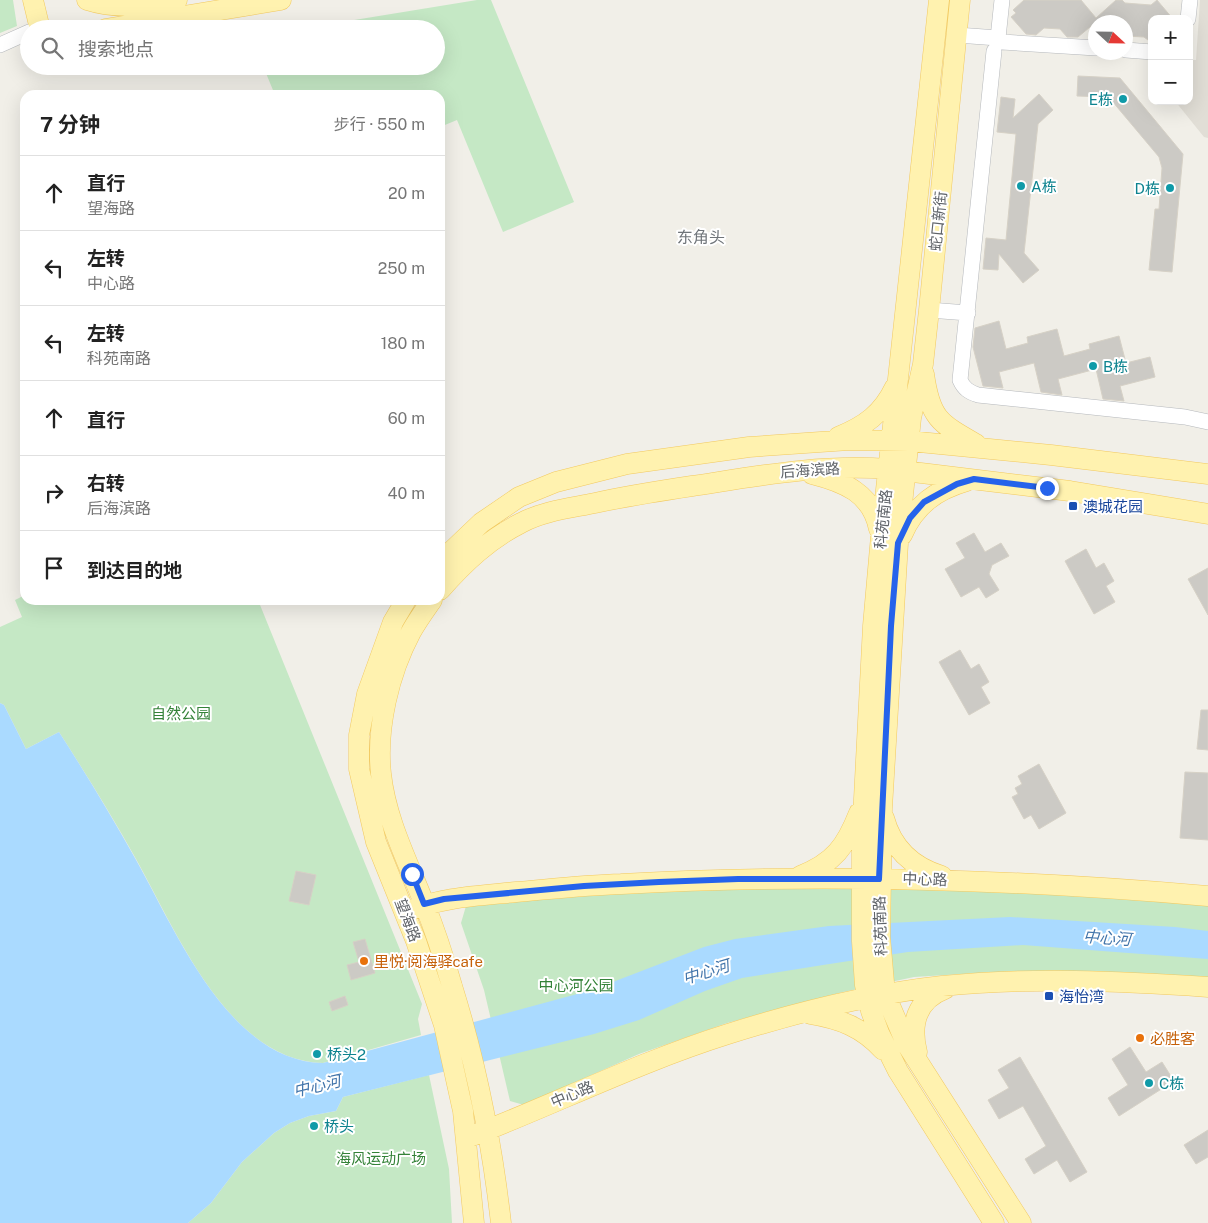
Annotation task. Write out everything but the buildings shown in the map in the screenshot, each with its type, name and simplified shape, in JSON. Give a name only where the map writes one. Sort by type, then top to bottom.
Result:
[{"type":"main road","points":[[33,0],[38,20]]},
{"type":"main road","points":[[87,0],[108,6],[129,7],[176,0]]},
{"type":"main road","points":[[159,20],[281,0]]},
{"type":"main road","name":"蛇口新街","points":[[900,441],[900,376],[939,0]]},
{"type":"main road","name":"蛇口新街","points":[[900,441],[923,364],[960,0]]},
{"type":"main road","points":[[923,364],[932,411],[953,431],[985,448]]},
{"type":"main road","points":[[828,440],[864,425],[874,418],[883,407],[900,376]]},
{"type":"main road","name":"后海滨路","points":[[445,557],[488,518],[519,497],[556,482],[645,461],[749,447],[828,440],[900,441],[1051,455],[1208,474]]},
{"type":"main road","name":"科苑南路","points":[[900,441],[889,540],[870,879],[873,975],[877,996],[879,1033],[898,1071],[994,1223]]},
{"type":"main road","points":[[1047,488],[1051,455]]},
{"type":"main road","name":"后海滨路","points":[[445,584],[458,570],[492,540],[523,522],[543,514],[636,494],[795,470],[844,468],[897,470],[1047,488],[1208,514]]},
{"type":"main road","points":[[795,470],[842,483],[862,495],[874,510],[889,540],[924,502],[941,491],[974,479]]},
{"type":"main road","name":"望海路","points":[[403,605],[393,622],[367,694],[359,735],[359,769],[376,842],[416,941],[473,1109],[488,1130],[501,1223]]},
{"type":"main road","name":"望海路","points":[[429,605],[411,632],[395,672],[385,705],[381,734],[381,775],[396,834],[435,934],[463,1020],[473,1109],[467,1138],[474,1223]]},
{"type":"main road","points":[[792,879],[819,868],[837,854],[850,833],[873,805],[904,855],[928,872],[961,880]]},
{"type":"main road","name":"中心路","points":[[405,912],[424,904],[444,899],[584,886],[792,879],[961,880],[1084,885],[1208,896]]},
{"type":"main road","name":"中心路","points":[[467,1138],[661,1057],[728,1034],[803,1013],[877,996],[956,985],[1074,981],[1208,987]]},
{"type":"main road","points":[[923,1073],[913,1028],[917,1011],[935,993],[956,985]]},
{"type":"main road","name":"科苑南路","points":[[877,996],[923,1073],[1021,1223]]},
{"type":"main road","points":[[803,1013],[840,1020],[856,1028],[878,1044],[898,1071]]},
{"type":"lane","points":[[1002,0],[960,380],[970,392],[1208,422]]},
{"type":"lane","points":[[1188,15],[1190,0]]},
{"type":"lane","points":[[957,35],[996,45],[1002,42],[1088,47]]},
{"type":"lane","points":[[0,45],[20,36]]},
{"type":"lane","points":[[1133,51],[1148,52]]},
{"type":"lane","points":[[929,310],[968,313]]},
{"type":"shaded area","points":[[1200,0],[1208,0],[1208,138],[1204,137],[1178,105],[1193,105],[1193,60],[1196,60]]},
{"type":"green space","points":[[0,0],[13,0],[17,26],[0,33]]},
{"type":"green space","points":[[477,0],[491,0],[574,202],[503,232],[457,120],[445,125],[445,90],[273,90],[267,75],[445,75],[445,20],[354,20]]},
{"type":"green space","name":"自然公园","points":[[20,598],[20,605],[260,605],[422,1004],[418,1019],[421,1035],[323,1063],[289,1057],[259,1040],[233,1016],[209,987],[188,954],[127,843],[59,732],[26,749],[4,705],[0,703],[0,627],[22,617],[15,600]]},
{"type":"green space","name":"中心河公园","points":[[911,886],[1208,904],[1208,981],[995,972],[914,977],[843,992],[727,1023],[639,1054],[524,1105],[510,1101],[484,990],[461,923],[466,906],[523,900],[723,887]]},
{"type":"green space","name":"海风运动广场","points":[[429,1075],[449,1169],[452,1223],[188,1223],[211,1203],[242,1162],[274,1133],[290,1123],[309,1116],[336,1111],[343,1097]]},
{"type":"water","name":"中心河","points":[[0,703],[4,705],[26,749],[59,732],[117,826],[187,954],[208,986],[232,1016],[259,1040],[289,1057],[323,1063],[592,990],[704,947],[735,939],[829,926],[1010,917],[1175,927],[1208,931],[1208,959],[1023,945],[908,952],[742,978],[705,991],[639,1020],[594,1034],[343,1097],[336,1111],[309,1116],[290,1123],[274,1133],[242,1162],[211,1203],[188,1223],[0,1223]]},
{"type":"place","name":"E栋","points":[[1123,99]]},
{"type":"place","name":"A栋","points":[[1021,186]]},
{"type":"place","name":"D栋","points":[[1170,188]]},
{"type":"place","name":"B栋","points":[[1093,366]]},
{"type":"place","name":"澳城花园","points":[[1073,506]]},
{"type":"place","name":"里悦·阅海驿cafe","points":[[364,961]]},
{"type":"place","name":"海怡湾","points":[[1049,996]]},
{"type":"place","name":"必胜客","points":[[1140,1038]]},
{"type":"place","name":"桥头2","points":[[317,1054]]},
{"type":"place","name":"C栋","points":[[1149,1083]]},
{"type":"place","name":"桥头","points":[[314,1126]]},
{"type":"district","name":"东角头","points":[[701,237]]},
{"type":"route","points":[[412,874],[424,904],[444,899],[584,886],[738,879],[879,879],[891,626],[898,543],[915,510],[941,491],[957,484],[974,479],[1047,488]]}]
